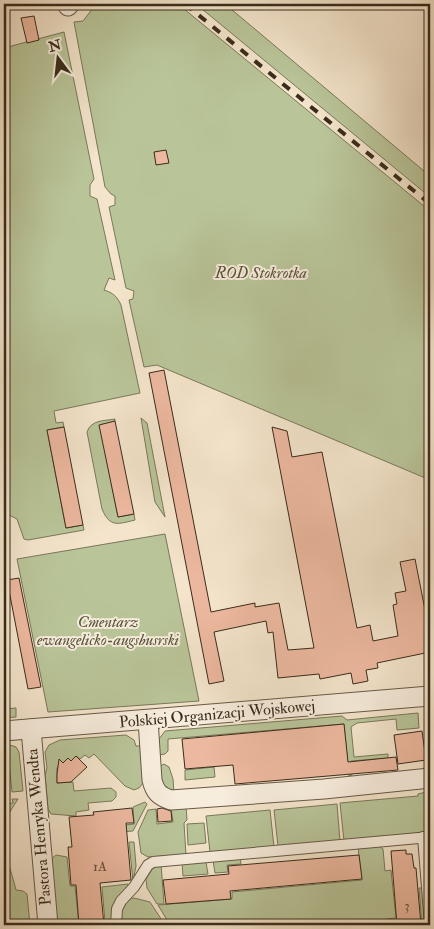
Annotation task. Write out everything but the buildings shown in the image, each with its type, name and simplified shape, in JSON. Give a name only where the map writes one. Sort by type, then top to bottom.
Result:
[{"type":"street","name":"Polskiej Organizacji Wojskowej","points":[[4,731],[430,696]]},
{"type":"street","points":[[148,720],[154,787],[159,795],[171,800],[324,789],[430,778]]},
{"type":"street","name":"Pastora Henryka Wendta","points":[[31,729],[48,925]]},
{"type":"lane","points":[[116,925],[121,901],[134,887],[148,865],[153,862],[426,837],[430,925]]},
{"type":"green space","name":"ROD Stokrotka","points":[[96,4],[178,4],[430,211],[430,480],[157,365],[144,367],[129,300],[133,299],[134,291],[126,288],[109,207],[115,205],[115,196],[105,187],[74,22],[83,21]]},
{"type":"green space","points":[[196,4],[225,4],[430,176],[430,197]]},
{"type":"green space","points":[[64,32],[94,179],[90,185],[90,196],[97,199],[115,280],[109,278],[104,290],[114,295],[121,305],[140,393],[54,411],[56,423],[63,422],[64,427],[47,430],[66,528],[83,525],[84,530],[28,540],[24,539],[17,519],[9,515],[4,487],[4,48]]},
{"type":"green space","points":[[141,418],[147,423],[165,517],[155,502]]},
{"type":"green space","points":[[115,419],[115,421],[100,425],[118,517],[134,514],[135,520],[119,523],[111,522],[102,509],[87,432],[94,423]]},
{"type":"green space","name":"Cmentarz ewangelicko-augsbusrski","points":[[165,534],[199,701],[48,712],[17,559]]},
{"type":"green space","points":[[16,708],[16,717],[4,718],[4,709]]},
{"type":"green space","points":[[418,713],[419,728],[397,730],[396,719],[357,723],[351,727],[354,757],[388,754],[388,758],[351,761],[352,775],[349,776],[344,724],[168,739],[168,751],[165,754],[159,755],[159,739],[165,731],[342,716],[347,720]]},
{"type":"green space","points":[[126,735],[134,740],[136,746],[142,746],[143,783],[139,788],[134,790],[125,786],[94,754],[89,758],[85,755],[80,759],[76,756],[71,761],[68,758],[57,768],[57,783],[73,782],[74,791],[111,788],[116,792],[116,797],[112,801],[88,803],[89,810],[76,812],[76,816],[51,814],[48,809],[45,775],[47,768],[45,752],[49,745],[60,740]]},
{"type":"green space","points":[[7,744],[16,747],[19,752],[23,791],[12,792]]},
{"type":"green space","points":[[164,764],[169,767],[173,779],[174,793],[160,786],[160,766]]},
{"type":"green space","points":[[214,767],[215,777],[185,780],[185,770]]},
{"type":"green space","points":[[430,785],[430,832],[344,841],[340,803],[418,796],[418,794],[426,792],[426,786]]},
{"type":"green space","points":[[12,799],[18,799],[8,816],[4,826],[4,804],[13,803]]},
{"type":"green space","points":[[145,802],[147,804],[133,831],[120,832],[105,827],[134,824],[133,807]]},
{"type":"green space","points":[[337,804],[340,841],[278,846],[274,810]]},
{"type":"green space","points":[[186,806],[187,820],[184,823],[186,855],[148,857],[141,853],[138,832],[148,810],[156,809],[157,824],[173,822],[171,808]]},
{"type":"green space","points":[[270,810],[274,847],[210,852],[206,816]]},
{"type":"green space","points":[[204,823],[206,843],[188,845],[187,824]]},
{"type":"green space","points":[[4,842],[16,890],[27,894],[30,925],[4,925]]},
{"type":"green space","points":[[129,842],[134,842],[136,866],[133,881]]},
{"type":"green space","points":[[378,845],[383,849],[385,871],[391,870],[396,918],[386,919],[386,925],[170,925],[158,905],[232,899],[232,892],[362,880],[358,847]]},
{"type":"green space","points":[[56,855],[67,857],[70,886],[75,886],[79,925],[55,925],[49,861]]},
{"type":"green space","points":[[240,857],[241,864],[227,865],[228,872],[215,873],[213,860]]},
{"type":"green space","points":[[182,862],[206,862],[208,874],[183,876]]},
{"type":"green space","points":[[161,864],[164,904],[157,904],[147,888],[146,879],[153,868]]},
{"type":"green space","points":[[128,884],[128,888],[112,921],[105,922],[102,887]]},
{"type":"green space","points":[[419,888],[423,888],[426,925],[422,925]]},
{"type":"green space","points":[[134,898],[150,902],[165,925],[120,925],[121,912],[124,905]]},
{"type":"railway","points":[[185,4],[430,204]]}]
